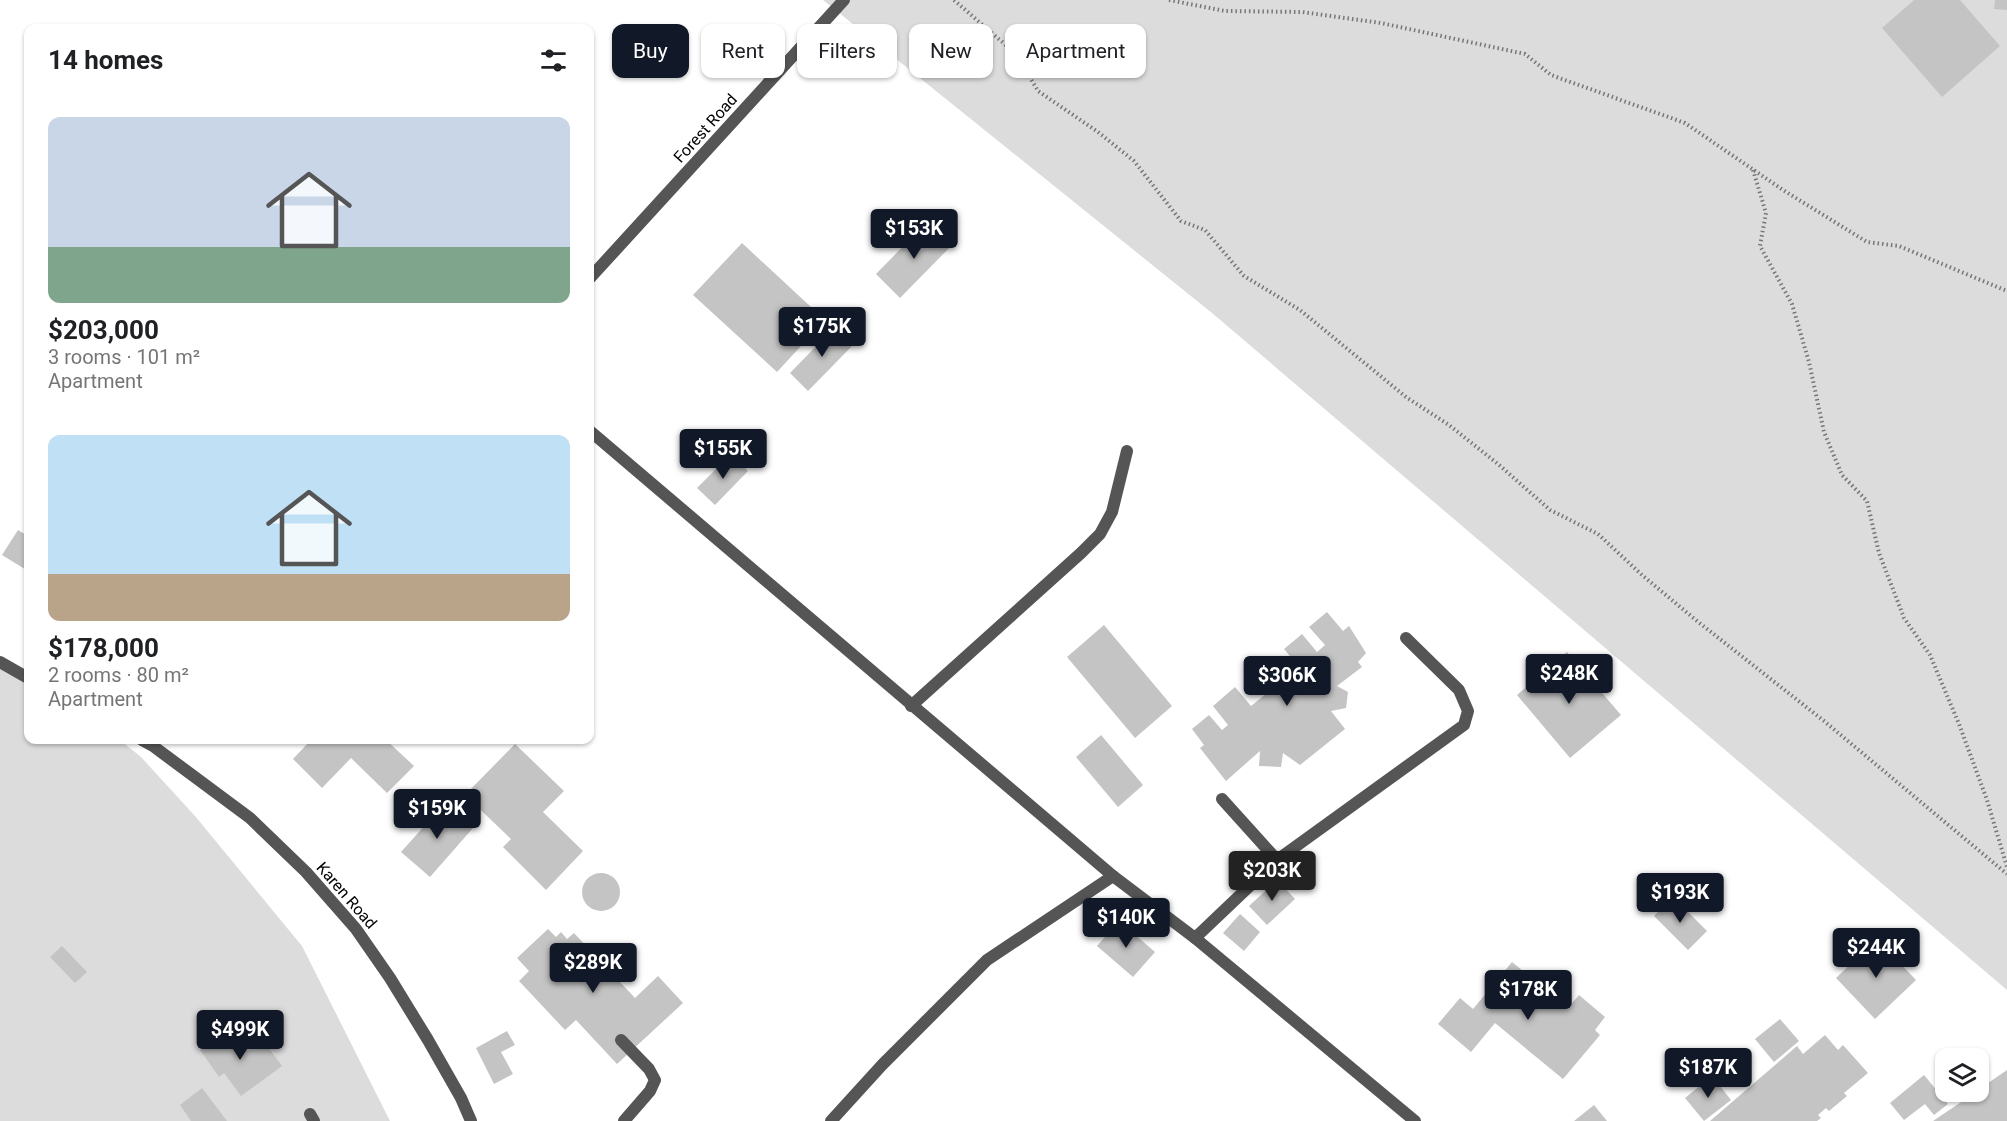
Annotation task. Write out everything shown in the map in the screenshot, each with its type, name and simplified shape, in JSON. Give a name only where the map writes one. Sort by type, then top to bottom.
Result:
[{"type":"street","name":"Forest Road","points":[[594,274],[844,0]]},
{"type":"street","points":[[594,434],[1113,876],[1195,938],[1416,1121]]},
{"type":"street","points":[[911,705],[1100,534],[1112,513],[1126,451]]},
{"type":"street","points":[[1195,938],[1277,860],[1464,725],[1468,711],[1459,690],[1406,638]]},
{"type":"street","points":[[0,662],[24,676]]},
{"type":"street","name":"Karen Road","points":[[154,744],[250,818],[306,872],[356,929],[390,978],[428,1040],[461,1098],[471,1121]]},
{"type":"street","points":[[1222,799],[1277,860]]},
{"type":"street","points":[[831,1121],[882,1065],[987,960],[1113,876]]},
{"type":"street","points":[[621,1040],[649,1069],[655,1080],[650,1091],[624,1121]]},
{"type":"path","points":[[954,0],[1016,54],[1038,91],[1098,132],[1134,161],[1181,221],[1204,230],[1244,276],[1300,310],[1406,397],[1449,425],[1498,464],[1550,510],[1598,534],[1642,575],[1824,721],[2007,874]]},
{"type":"path","points":[[1169,0],[1225,10],[1302,12],[1381,23],[1525,54],[1551,75],[1685,123],[1753,170],[1867,242],[1899,246],[2007,291]]},
{"type":"path","points":[[1753,170],[1766,213],[1760,246],[1792,304],[1809,362],[1824,432],[1842,475],[1867,501],[1879,553],[1904,618],[1930,655],[1959,724],[1987,800],[2007,867]]},
{"type":"shaded area","points":[[823,0],[2007,0],[2007,990],[1212,313],[920,78],[993,78],[993,24],[909,24],[909,69],[897,60],[897,24],[853,24]]},
{"type":"shaded area","points":[[0,669],[24,681],[24,744],[125,744],[141,757],[195,816],[302,946],[390,1121],[0,1121]]},
{"type":"building","points":[[1914,0],[1960,0],[2000,46],[1942,97],[1882,28]]},
{"type":"building","points":[[1995,0],[2007,0],[2007,10],[1994,9]]},
{"type":"building","points":[[928,221],[952,245],[900,298],[876,274]]},
{"type":"building","points":[[742,243],[825,320],[777,372],[693,295]]},
{"type":"building","points":[[836,326],[854,344],[808,391],[790,373]]},
{"type":"building","points":[[731,454],[748,471],[715,505],[697,488]]},
{"type":"building","points":[[18,530],[24,534],[24,569],[2,555]]},
{"type":"building","points":[[1327,612],[1343,631],[1349,626],[1366,653],[1358,662],[1362,667],[1337,686],[1348,692],[1346,708],[1331,711],[1345,729],[1300,765],[1283,753],[1281,767],[1259,766],[1260,751],[1226,781],[1200,748],[1204,745],[1192,729],[1209,715],[1222,730],[1228,725],[1213,706],[1235,687],[1251,706],[1299,667],[1284,649],[1302,634],[1317,652],[1325,645],[1309,627]]},
{"type":"building","points":[[1104,625],[1172,706],[1135,738],[1067,657]]},
{"type":"building","points":[[1567,652],[1621,715],[1570,758],[1517,695]]},
{"type":"building","points":[[1101,735],[1143,785],[1118,807],[1076,757]]},
{"type":"building","points":[[307,744],[390,744],[414,766],[387,793],[351,758],[322,788],[293,759]]},
{"type":"building","points":[[515,744],[564,791],[543,812],[583,851],[546,890],[503,847],[511,839],[465,795]]},
{"type":"building","points":[[445,803],[473,828],[430,877],[401,852]]},
{"type":"building","points":[[601,873],[614,879],[620,892],[614,905],[601,911],[588,905],[582,892],[588,879]]},
{"type":"building","points":[[1277,880],[1295,899],[1267,925],[1249,906]]},
{"type":"building","points":[[1673,897],[1707,931],[1688,950],[1654,916]]},
{"type":"building","points":[[1240,914],[1260,932],[1244,951],[1223,933]]},
{"type":"building","points":[[1119,921],[1155,952],[1133,977],[1097,946]]},
{"type":"building","points":[[548,929],[556,937],[561,932],[567,939],[574,933],[635,998],[658,976],[683,1003],[617,1064],[576,1020],[565,1030],[519,981],[529,971],[517,958]]},
{"type":"building","points":[[1877,939],[1916,980],[1875,1019],[1836,978]]},
{"type":"building","points":[[62,946],[87,972],[75,983],[50,957]]},
{"type":"building","points":[[1512,962],[1568,1008],[1579,995],[1605,1017],[1595,1030],[1600,1035],[1563,1079],[1495,1023],[1471,1052],[1438,1024],[1460,998],[1473,1009]]},
{"type":"building","points":[[1780,1019],[1799,1041],[1774,1062],[1755,1039]]},
{"type":"building","points":[[230,1028],[248,1051],[263,1040],[282,1066],[241,1096],[224,1073],[219,1077],[200,1050]]},
{"type":"building","points":[[507,1031],[515,1045],[501,1052],[513,1074],[494,1084],[476,1048]]},
{"type":"building","points":[[1825,1035],[1838,1050],[1843,1045],[1868,1073],[1844,1093],[1847,1096],[1829,1111],[1826,1108],[1818,1115],[1821,1118],[1817,1121],[1710,1121],[1797,1046],[1803,1054]]},
{"type":"building","points":[[2007,1070],[2007,1121],[1933,1121],[1961,1102],[1989,1102],[1989,1082]]},
{"type":"building","points":[[1924,1075],[1935,1088],[1935,1102],[1948,1104],[1934,1115],[1925,1104],[1904,1120],[1890,1103]]},
{"type":"building","points":[[1712,1076],[1731,1100],[1704,1121],[1685,1098]]},
{"type":"building","points":[[202,1088],[227,1121],[191,1121],[180,1105]]},
{"type":"building","points":[[1594,1105],[1607,1121],[1574,1121]]}]
